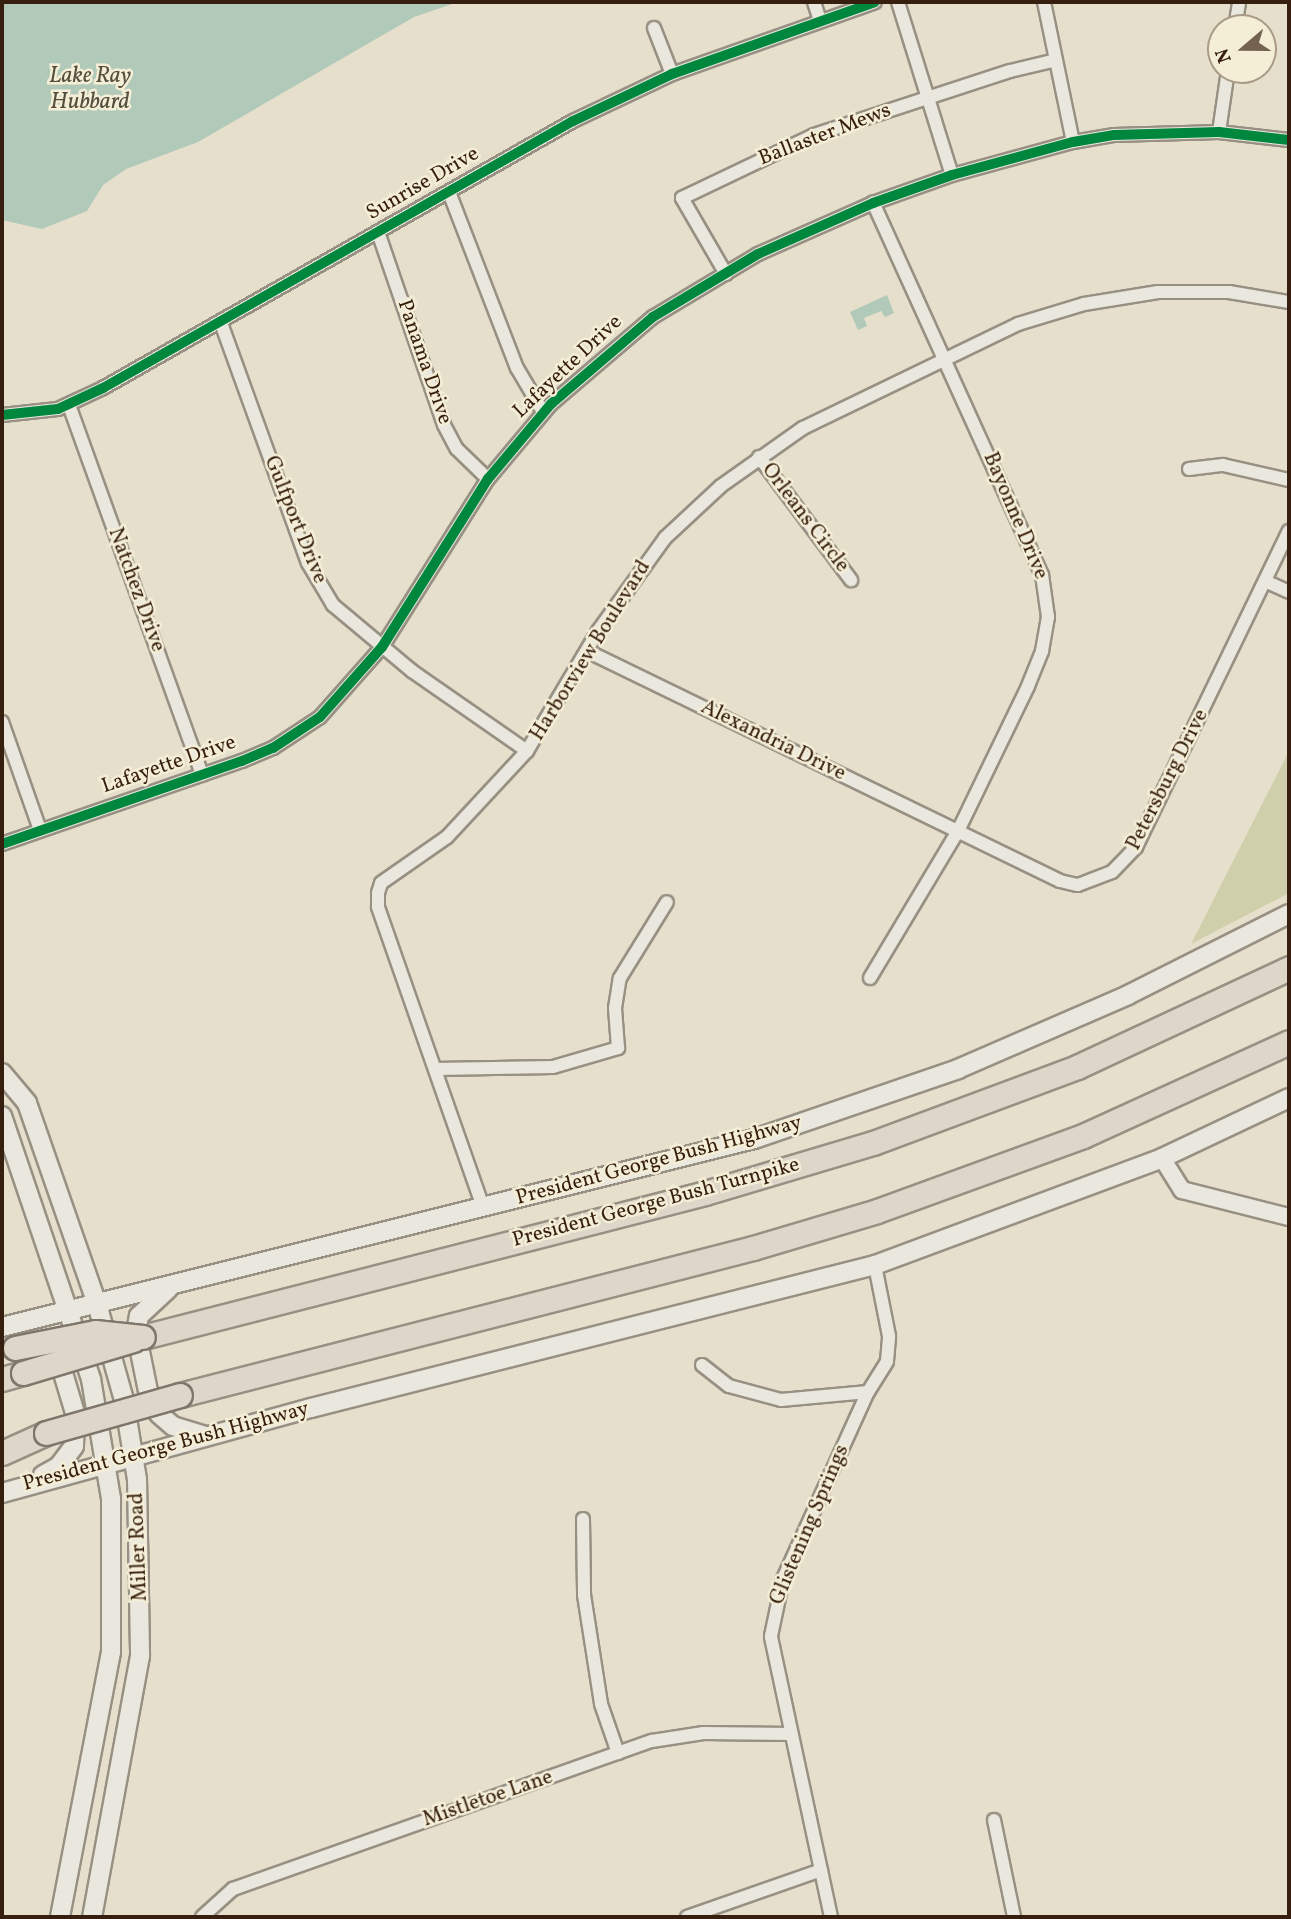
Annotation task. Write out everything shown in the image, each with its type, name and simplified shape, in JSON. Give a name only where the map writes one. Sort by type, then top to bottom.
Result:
[{"type":"highway","name":"President George Bush Turnpike","points":[[12,1376],[154,1334],[705,1193],[852,1150],[1077,1067],[1289,968]]},
{"type":"highway","points":[[2,1446],[180,1395],[727,1255],[867,1214],[1083,1136],[1289,1042]]},
{"type":"highway","points":[[9,1350],[95,1332],[154,1334]]},
{"type":"highway","points":[[2,1453],[46,1433]]},
{"type":"main road","name":"President George Bush Highway","points":[[2,1327],[754,1139],[909,1087],[1128,995],[1289,914]]},
{"type":"main road","name":"Miller Road","points":[[2,1073],[27,1103],[97,1304],[124,1400],[133,1455],[142,1577],[140,1656],[92,1917]]},
{"type":"main road","name":"President George Bush Highway","points":[[2,1493],[133,1455],[875,1265],[1162,1158],[1289,1098]]},
{"type":"main road","name":"Miller Road","points":[[2,1116],[70,1310],[91,1379],[107,1462],[114,1581],[111,1652],[60,1917]]},
{"type":"main road","points":[[174,1285],[139,1316],[136,1332],[141,1360],[159,1414],[187,1433],[208,1436]]},
{"type":"main road","points":[[2,1327],[32,1331],[48,1341],[59,1356],[75,1413],[74,1446],[59,1466],[28,1484]]},
{"type":"street","points":[[814,2],[820,20]]},
{"type":"street","name":"Sunrise Drive","points":[[2,415],[69,405],[221,323],[573,121],[672,74],[875,2]]},
{"type":"street","points":[[898,2],[951,175]]},
{"type":"street","points":[[1044,2],[1073,142]]},
{"type":"street","points":[[654,27],[672,74]]},
{"type":"street","name":"Ballaster Mews","points":[[726,274],[682,198],[814,135],[927,97],[1056,60]]},
{"type":"street","points":[[1219,132],[1226,84]]},
{"type":"street","name":"Lafayette Drive","points":[[2,844],[202,775],[273,748],[297,734],[338,699],[382,648],[488,479],[543,412],[627,336],[726,274],[811,228],[873,203],[951,175],[1073,142],[1114,135],[1219,132],[1289,141]]},
{"type":"street","points":[[449,192],[517,368],[543,412]]},
{"type":"street","name":"Bayonne Drive","points":[[870,978],[958,831],[1042,651],[1048,597],[1012,504],[943,360],[873,203]]},
{"type":"street","name":"Panama Drive","points":[[379,232],[444,425],[457,449],[488,479]]},
{"type":"street","name":"Harborview Boulevard","points":[[483,1207],[378,907],[378,893],[390,876],[454,830],[527,751],[587,652],[665,538],[698,505],[759,457],[850,403],[1018,324],[1117,297],[1194,291],[1289,302]]},
{"type":"street","name":"Gulfport Drive","points":[[221,323],[319,585],[355,628],[527,751]]},
{"type":"street","name":"Natchez Drive","points":[[69,405],[202,775]]},
{"type":"street","name":"Orleans Circle","points":[[759,457],[851,580]]},
{"type":"street","points":[[1189,468],[1223,465],[1289,480]]},
{"type":"street","name":"Petersburg Drive","points":[[958,831],[1069,883],[1097,880],[1124,863],[1136,846],[1267,582],[1289,531]]},
{"type":"street","points":[[1267,582],[1289,592]]},
{"type":"street","name":"Alexandria Drive","points":[[587,652],[958,831]]},
{"type":"street","points":[[2,722],[40,830]]},
{"type":"street","points":[[435,1069],[553,1067],[618,1048],[615,1008],[620,978],[667,902]]},
{"type":"street","points":[[1162,1158],[1182,1190],[1289,1217]]},
{"type":"street","name":"Glistening Springs","points":[[831,1917],[771,1636],[772,1613],[783,1578],[868,1392],[887,1361],[889,1336],[875,1265]]},
{"type":"street","points":[[702,1365],[729,1386],[781,1400],[868,1392]]},
{"type":"street","points":[[583,1519],[584,1595],[601,1704],[618,1753]]},
{"type":"street","name":"Mistletoe Lane","points":[[202,1917],[210,1906],[233,1889],[258,1879],[618,1753],[680,1734],[791,1734]]},
{"type":"street","points":[[994,1820],[1014,1917]]},
{"type":"street","points":[[687,1917],[821,1870]]},
{"type":"shaded area","points":[[1289,751],[1289,893],[1191,944]]},
{"type":"water","name":"Lake Ray Hubbard","points":[[2,2],[458,2],[414,17],[198,142],[126,169],[103,185],[87,211],[42,229],[2,220]]},
{"type":"water","points":[[887,295],[894,313],[885,317],[881,311],[864,318],[867,326],[858,330],[850,312]]},
{"type":"cycle path","points":[[2,415],[58,409],[103,388],[573,121],[672,74],[875,2]]},
{"type":"cycle path","points":[[2,844],[242,761],[273,748],[320,717],[382,647],[488,479],[551,404],[653,317],[758,254],[873,203],[952,175],[1073,142],[1114,135],[1219,132],[1289,140]]}]
